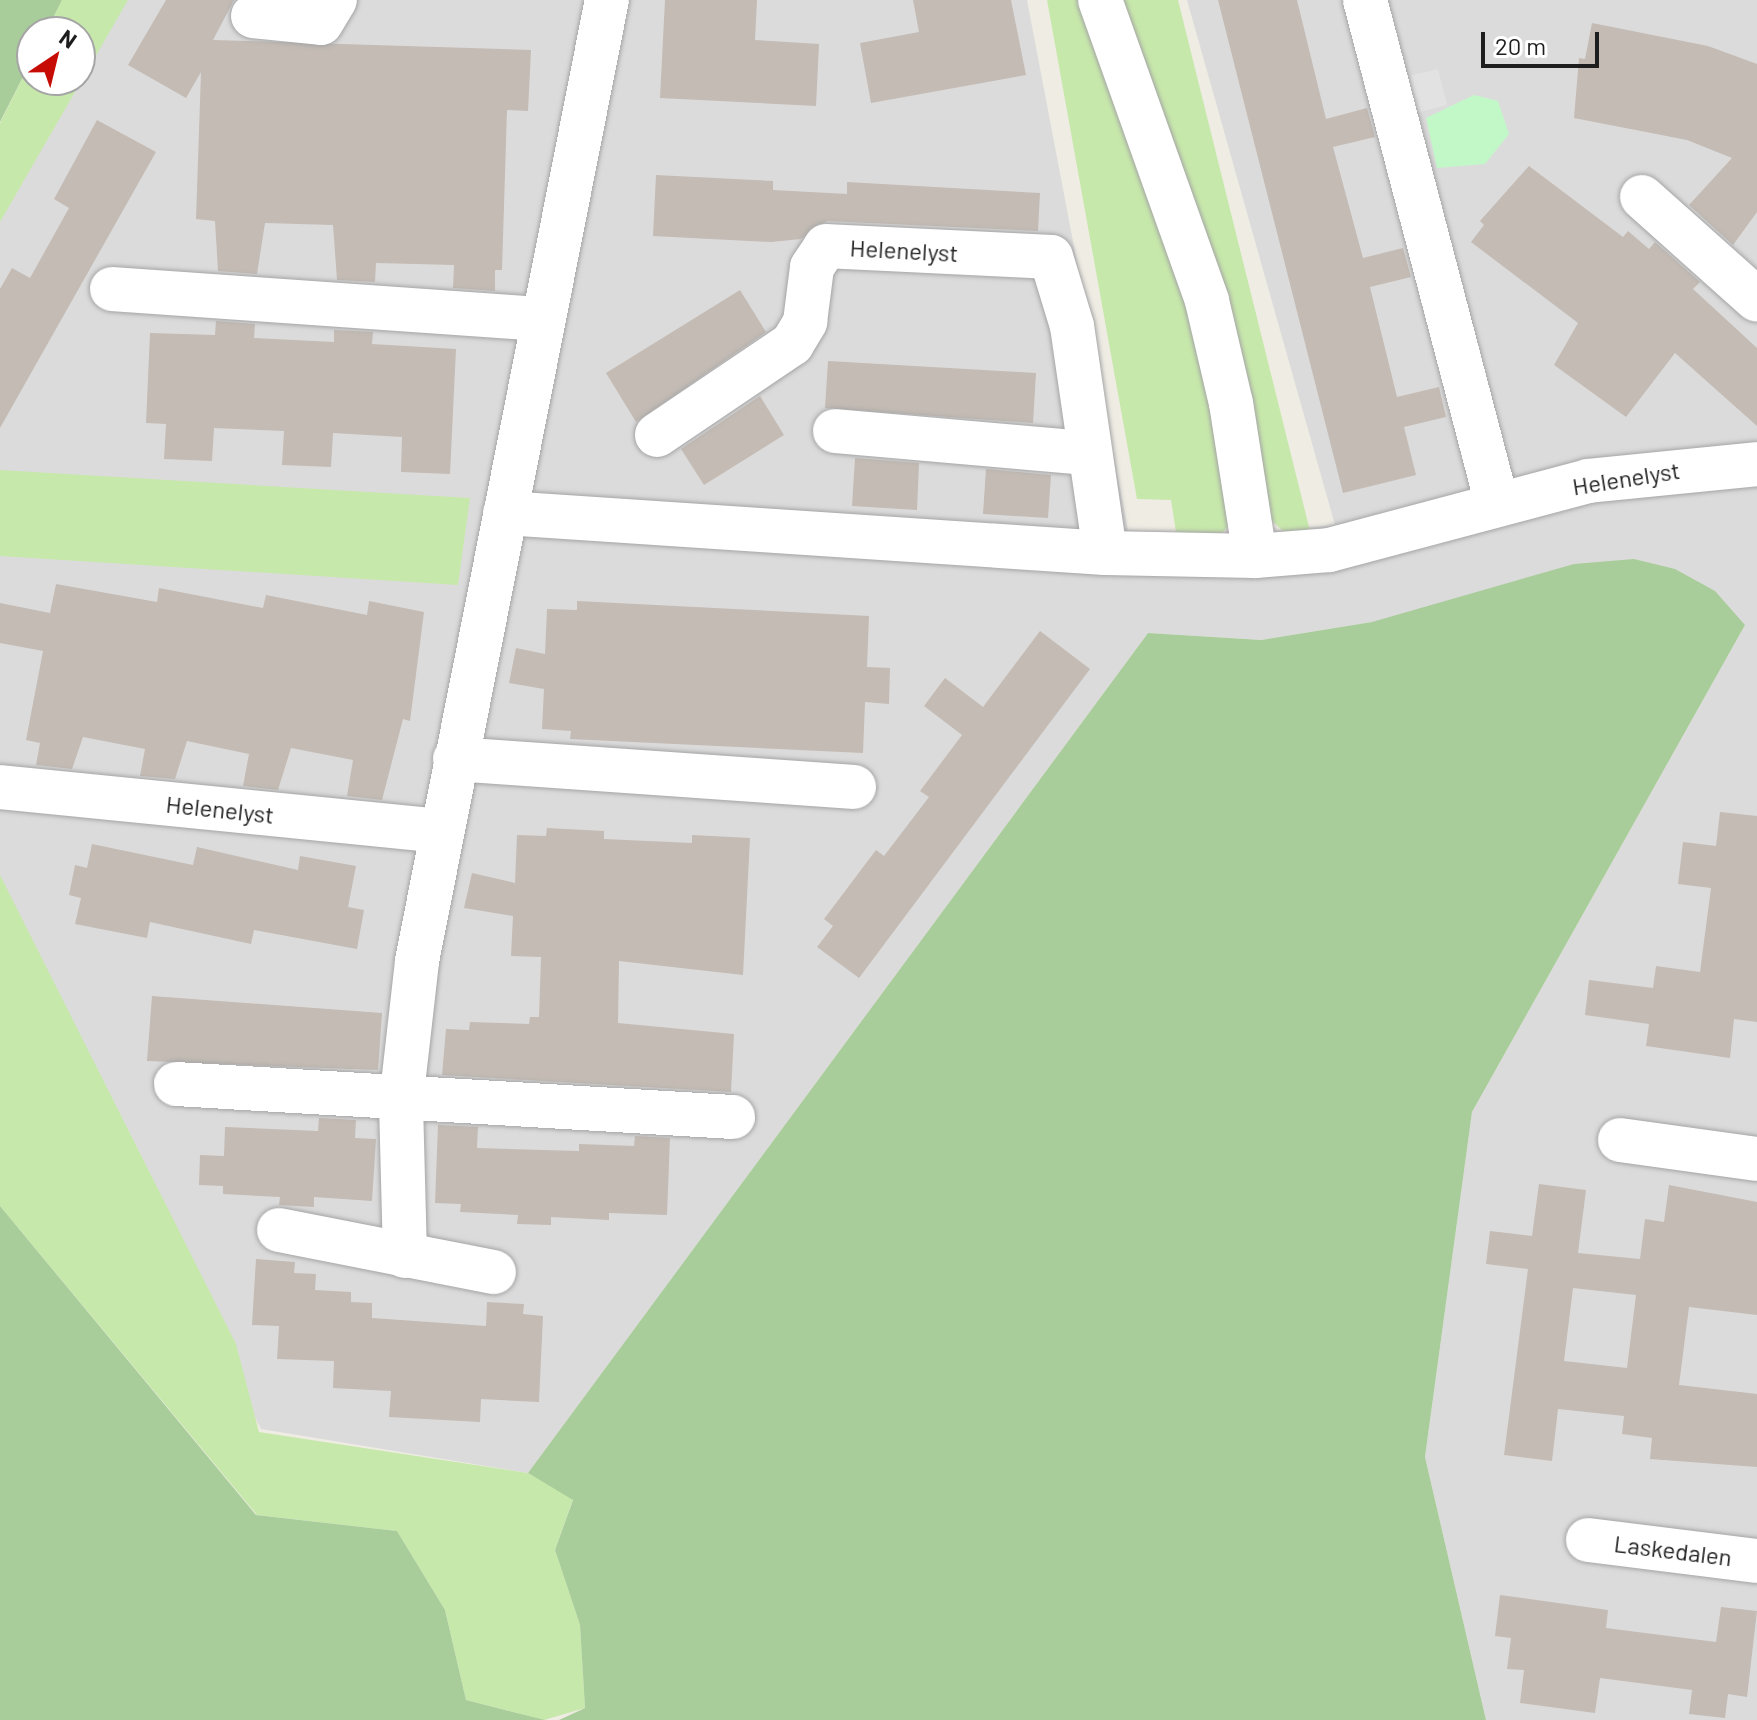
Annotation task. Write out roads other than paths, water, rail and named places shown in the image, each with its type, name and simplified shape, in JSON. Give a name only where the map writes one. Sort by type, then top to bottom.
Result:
[{"type":"street","points":[[253,16],[321,23],[335,0]]},
{"type":"street","points":[[405,1256],[401,1102],[441,831],[607,0]]},
{"type":"street","points":[[1100,0],[1207,301],[1231,403],[1255,556]]},
{"type":"street","points":[[1365,0],[1497,504]]},
{"type":"street","points":[[1642,197],[1757,300]]},
{"type":"street","name":"Helenelyst","points":[[657,435],[792,344],[805,322],[812,267],[826,246],[1051,257],[1072,326],[1088,453],[1105,553]]},
{"type":"street","points":[[112,289],[542,319]]},
{"type":"street","points":[[835,431],[1088,453]]},
{"type":"street","name":"Helenelyst","points":[[505,513],[1105,553],[1255,556],[1329,550],[1588,481],[1757,464]]},
{"type":"street","points":[[455,759],[854,787]]},
{"type":"street","name":"Helenelyst","points":[[0,787],[441,831]]},
{"type":"street","points":[[176,1084],[401,1102],[733,1117]]},
{"type":"street","points":[[1620,1140],[1757,1159]]},
{"type":"street","points":[[279,1230],[494,1272]]},
{"type":"street","name":"Laskedalen","points":[[1588,1540],[1757,1561]]}]
